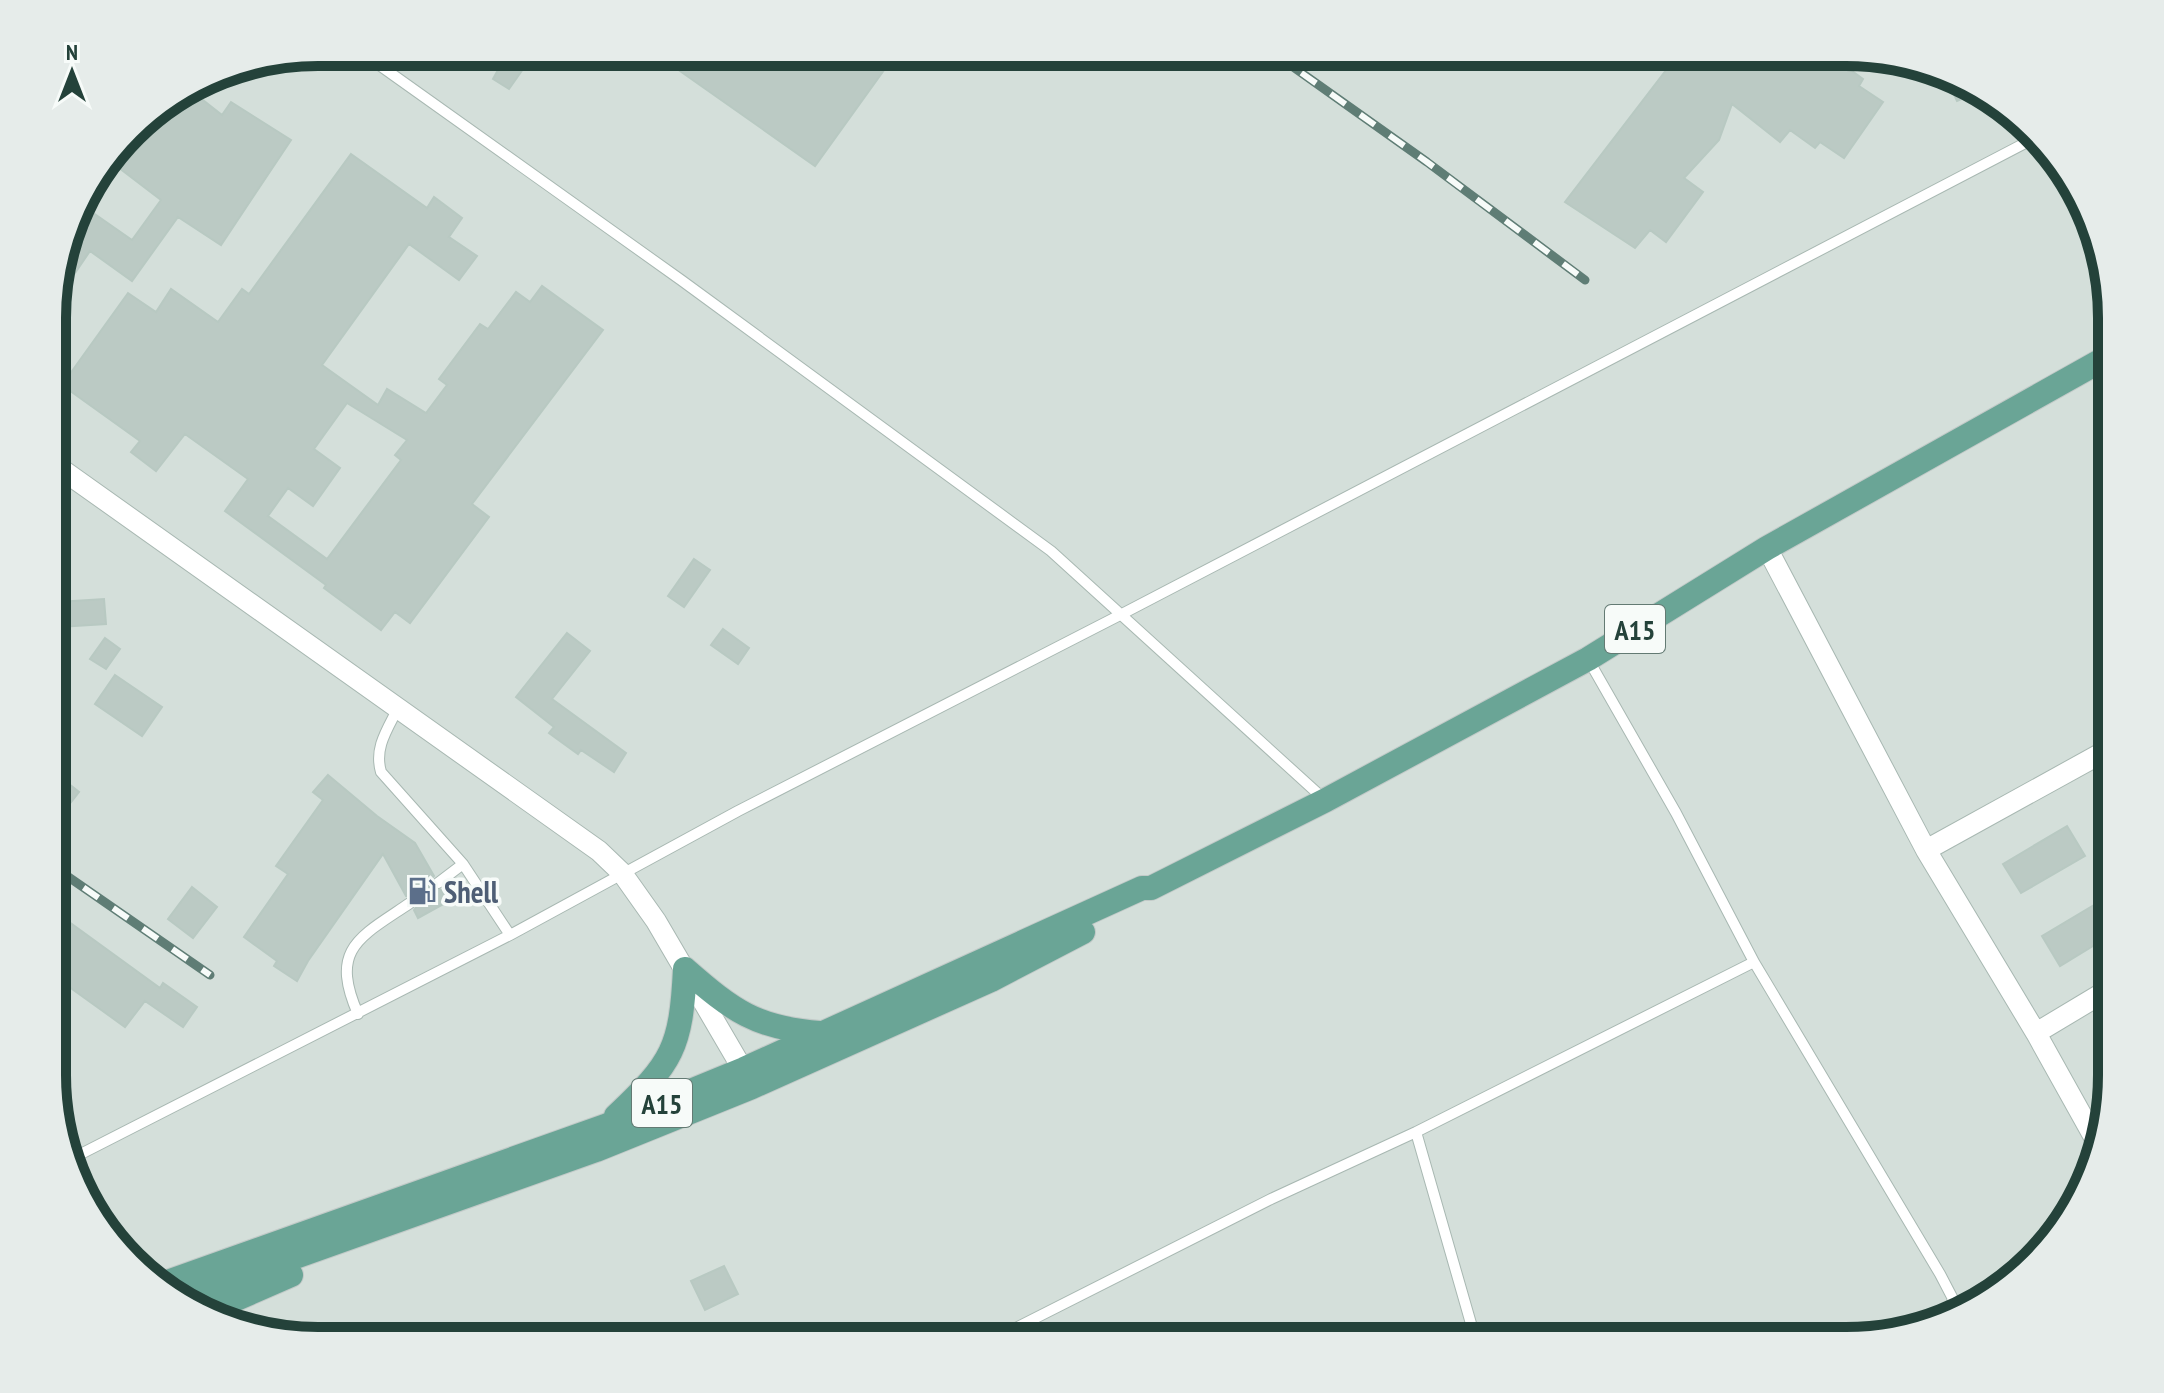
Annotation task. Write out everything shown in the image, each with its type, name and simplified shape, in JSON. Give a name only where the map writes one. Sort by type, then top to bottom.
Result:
[{"type":"main road","name":"A15","points":[[193,1293],[596,1150],[748,1078],[991,980],[1090,929],[1145,896],[1151,888],[1326,800],[1588,659],[1767,548],[2097,363]]},
{"type":"main road","name":"A15","points":[[172,1280],[748,1078],[825,1033],[1142,888],[1151,888]]},
{"type":"main road","points":[[685,969],[729,1005],[752,1019],[774,1027],[825,1033]]},
{"type":"main road","points":[[605,1126],[658,1074],[672,1051],[681,1027],[685,969]]},
{"type":"main road","points":[[218,1306],[390,1235],[405,1227],[416,1212]]},
{"type":"street","points":[[66,473],[599,851],[622,873],[656,921],[748,1078]]},
{"type":"street","points":[[1767,548],[1926,850],[2036,1033],[2091,1132]]},
{"type":"street","points":[[1926,850],[2097,756]]},
{"type":"street","points":[[2036,1033],[2097,996]]},
{"type":"lane","points":[[382,67],[1051,551],[1326,800]]},
{"type":"lane","points":[[80,1155],[510,935],[765,796],[1122,614],[2026,143]]},
{"type":"lane","points":[[1588,659],[1676,813],[1754,962],[1940,1274],[1953,1302]]},
{"type":"lane","points":[[398,708],[380,744],[377,757],[381,772],[463,864],[510,935]]},
{"type":"lane","points":[[438,883],[463,864]]},
{"type":"lane","points":[[358,1014],[348,991],[346,971],[351,951],[361,937],[410,903]]},
{"type":"lane","points":[[1019,1327],[1754,962]]},
{"type":"lane","points":[[1416,1132],[1472,1326]]},
{"type":"shaded area","points":[[1846,66],[1879,68],[1911,75],[1942,85],[1986,109],[2024,140],[2064,192],[2079,222],[2096,285],[2097,1091],[2085,1156],[2055,1215],[2024,1253],[1972,1293],[1942,1308],[1911,1318],[1862,1326],[318,1327],[285,1325],[237,1314],[178,1284],[140,1253],[109,1215],[85,1171],[68,1108],[68,285],[75,253],[92,207],[118,165],[140,140],[178,109],[222,85],[269,71],[302,67]]},
{"type":"building","points":[[1669,66],[1845,66],[1863,79],[1859,86],[1883,102],[1844,158],[1820,142],[1815,148],[1790,130],[1780,142],[1732,104],[1719,140],[1684,178],[1703,192],[1666,242],[1650,230],[1635,248],[1565,202]]},
{"type":"building","points":[[500,67],[525,67],[509,89],[493,79]]},
{"type":"building","points":[[674,67],[886,67],[815,166]]},
{"type":"building","points":[[1952,90],[1966,97],[1957,101]]},
{"type":"building","points":[[199,97],[222,115],[231,102],[291,140],[221,245],[178,217],[132,281],[90,251],[75,273],[71,270],[90,211],[132,240],[161,200],[117,166],[152,129]]},
{"type":"building","points":[[351,154],[427,208],[434,197],[462,218],[449,237],[477,256],[459,280],[409,244],[322,365],[378,405],[387,389],[426,413],[447,385],[439,379],[480,324],[488,329],[516,292],[530,302],[542,286],[603,330],[472,504],[489,517],[410,623],[395,612],[381,630],[324,588],[326,585],[225,511],[248,479],[185,434],[156,471],[131,452],[140,441],[66,388],[66,379],[128,293],[156,312],[171,289],[218,322],[242,289],[249,294]],"holes":[[[347,403],[407,440],[395,455],[401,460],[327,559],[268,516],[288,488],[313,506],[340,468],[314,449]]]},
{"type":"building","points":[[694,559],[710,570],[684,607],[668,596]]},
{"type":"building","points":[[104,599],[106,624],[66,627],[66,601]]},
{"type":"building","points":[[723,629],[749,648],[738,664],[711,645]]},
{"type":"building","points":[[567,633],[590,651],[552,699],[626,753],[614,772],[581,750],[578,754],[549,733],[554,727],[516,697]]},
{"type":"building","points":[[105,638],[120,649],[106,669],[90,659]]},
{"type":"building","points":[[115,675],[162,707],[142,736],[95,704]]},
{"type":"building","points":[[328,775],[415,843],[434,876],[430,881],[431,887],[441,890],[447,902],[418,918],[414,910],[417,899],[406,896],[383,854],[297,981],[274,966],[277,961],[244,937],[288,874],[276,866],[323,800],[313,792]]},
{"type":"building","points":[[66,782],[79,792],[66,809]]},
{"type":"building","points":[[2067,826],[2085,856],[2021,893],[2003,864]]},
{"type":"building","points":[[192,887],[217,907],[193,938],[168,919]]},
{"type":"building","points":[[2097,903],[2097,944],[2060,966],[2042,936]]},
{"type":"building","points":[[66,920],[160,988],[163,983],[197,1007],[183,1027],[145,1001],[125,1027],[66,985]]},
{"type":"building","points":[[724,1266],[738,1294],[705,1310],[691,1281]]},
{"type":"railway","points":[[1292,66],[1585,280]]},
{"type":"railway","points":[[66,875],[210,975]]},
{"type":"place","name":"Shell","points":[[422,891]]}]
